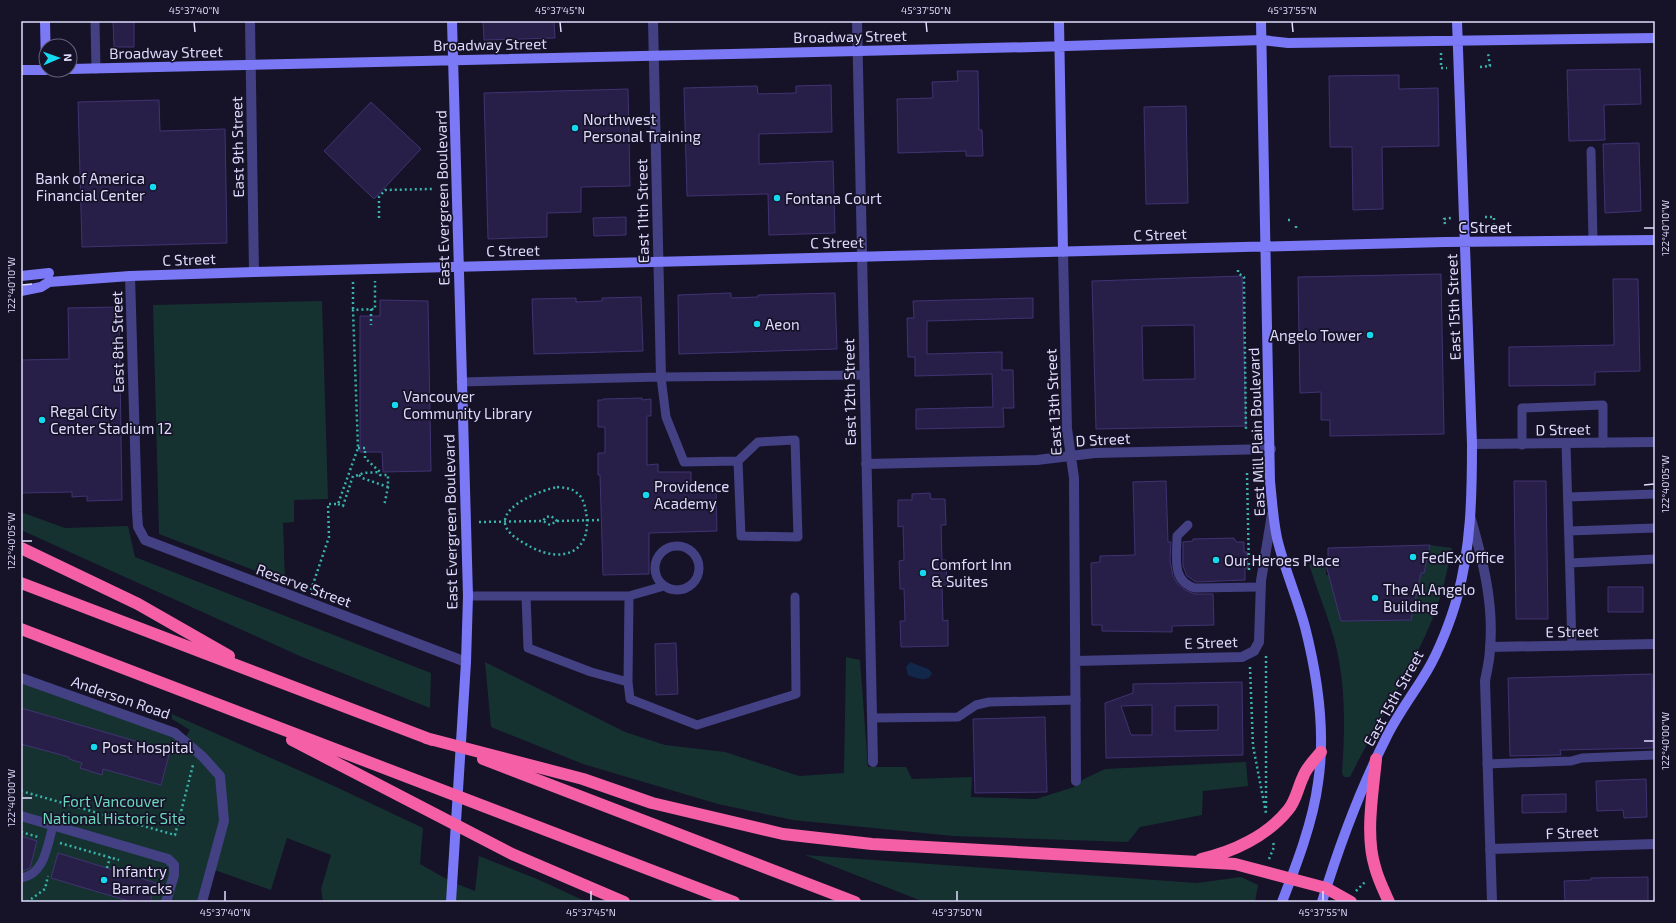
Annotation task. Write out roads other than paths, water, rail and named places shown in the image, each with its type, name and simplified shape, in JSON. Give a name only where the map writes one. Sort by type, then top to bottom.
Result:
[{"type":"highway","points":[[21,548],[138,604],[264,675]]},
{"type":"highway","points":[[21,583],[855,902]]},
{"type":"highway","points":[[21,629],[734,902]]},
{"type":"highway","points":[[239,713],[512,854],[624,902]]},
{"type":"highway","points":[[426,738],[583,779],[652,803],[783,834],[872,844],[1235,864],[1326,888],[1353,897]]},
{"type":"highway","points":[[1188,862],[1217,855],[1240,846],[1269,828],[1289,810],[1303,776],[1321,752]]},
{"type":"highway","points":[[1376,759],[1371,811],[1372,851],[1376,872],[1389,902]]},
{"type":"main road","points":[[45,21],[45,38]]},
{"type":"main road","name":"East Evergreen Boulevard","points":[[451,902],[465,682],[468,596],[452,21]]},
{"type":"main road","name":"East 13th Street","points":[[1059,21],[1063,252]]},
{"type":"main road","name":"East Mill Plain Boulevard","points":[[1262,21],[1271,449],[1270,481],[1277,538],[1304,626],[1317,677],[1321,752],[1318,784],[1312,811],[1291,879],[1282,902]]},
{"type":"main road","name":"East 15th Street","points":[[1326,888],[1361,790],[1386,737],[1428,669],[1440,644],[1456,599],[1467,554],[1471,519],[1472,444],[1457,21]]},
{"type":"main road","name":"Broadway Street","points":[[78,69],[250,66],[1262,40],[1288,43],[1655,38]]},
{"type":"main road","points":[[21,70],[38,70]]},
{"type":"main road","name":"C Street","points":[[21,276],[130,276],[374,268],[1266,246],[1655,240]]},
{"type":"main road","name":"C Street","points":[[21,291],[41,288],[49,277]]},
{"type":"main road","points":[[1322,902],[1326,888]]},
{"type":"street","name":"East 9th Street","points":[[250,21],[254,272]]},
{"type":"street","name":"East 11th Street","points":[[653,21],[661,377]]},
{"type":"street","name":"East 12th Street","points":[[857,21],[873,762]]},
{"type":"street","name":"East 13th Street","points":[[1063,252],[1067,429],[1074,478],[1076,781]]},
{"type":"street","name":"East 8th Street","points":[[130,276],[138,527]]},
{"type":"street","name":"D Street","points":[[1472,444],[1522,445],[1655,442]]},
{"type":"street","name":"D Street","points":[[866,464],[1036,460],[1094,453],[1271,449]]},
{"type":"street","name":"E Street","points":[[1075,661],[1249,655],[1254,651],[1260,642],[1261,587],[1264,556],[1273,513]]},
{"type":"street","name":"East 15th Street","points":[[1471,519],[1483,562],[1490,605],[1490,647],[1485,682],[1492,902]]},
{"type":"street","name":"Reserve Street","points":[[138,527],[145,540],[466,662]]},
{"type":"street","name":"E Street","points":[[1490,647],[1655,644]]},
{"type":"street","name":"Anderson Road","points":[[21,678],[175,733],[199,758],[220,776],[224,821],[202,902]]},
{"type":"street","points":[[21,816],[168,859],[174,865],[174,875],[166,902]]},
{"type":"street","name":"F Street","points":[[1490,849],[1655,844]]},
{"type":"lane","points":[[95,21],[96,69]]},
{"type":"lane","points":[[1591,151],[1593,241]]},
{"type":"lane","points":[[462,382],[661,377],[864,375]]},
{"type":"lane","points":[[661,377],[666,417],[684,462],[738,461],[758,442],[795,440],[798,537],[741,536],[738,461]]},
{"type":"lane","points":[[1522,445],[1522,408],[1603,405],[1603,443]]},
{"type":"lane","points":[[1566,444],[1572,646]]},
{"type":"lane","points":[[1568,497],[1655,494]]},
{"type":"lane","points":[[1188,526],[1177,536],[1178,575],[1187,586],[1195,588],[1261,587]]},
{"type":"lane","points":[[1569,531],[1655,528]]},
{"type":"lane","points":[[468,596],[629,596],[664,586],[670,590],[685,589],[696,580],[699,566],[697,559],[686,548],[672,546],[659,554],[654,568],[659,582],[664,586]]},
{"type":"lane","points":[[1570,563],[1655,559]]},
{"type":"lane","points":[[526,596],[528,648],[591,672],[628,682]]},
{"type":"lane","points":[[629,596],[628,682],[630,699],[697,725],[796,694],[795,597]]},
{"type":"lane","points":[[872,718],[958,717],[976,705],[989,702],[1076,700]]},
{"type":"lane","points":[[1487,764],[1571,761],[1582,758],[1655,755]]},
{"type":"lane","points":[[21,878],[29,876],[41,867],[54,826]]},
{"type":"water","points":[[910,662],[928,669],[932,673],[925,679],[908,675],[906,667]]},
{"type":"place","name":"Northwest Personal Training","points":[[575,128]]},
{"type":"place","name":"Bank of America Financial Center","points":[[153,187]]},
{"type":"place","name":"Fontana Court","points":[[777,198]]},
{"type":"place","name":"Aeon","points":[[757,324]]},
{"type":"place","name":"Angelo Tower","points":[[1370,335]]},
{"type":"place","name":"Vancouver Community Library","points":[[395,405]]},
{"type":"place","name":"Regal City Center Stadium 12","points":[[42,420]]},
{"type":"place","name":"Providence Academy","points":[[646,495]]},
{"type":"place","name":"FedEx Office","points":[[1413,557]]},
{"type":"place","name":"Our Heroes Place","points":[[1216,560]]},
{"type":"place","name":"Comfort Inn & Suites","points":[[923,573]]},
{"type":"place","name":"The Al Angelo Building","points":[[1375,598]]},
{"type":"place","name":"Post Hospital","points":[[94,747]]},
{"type":"place","name":"Infantry Barracks","points":[[104,880]]},
{"type":"park label","name":"Fort Vancouver National Historic Site","points":[[114,810]]}]
